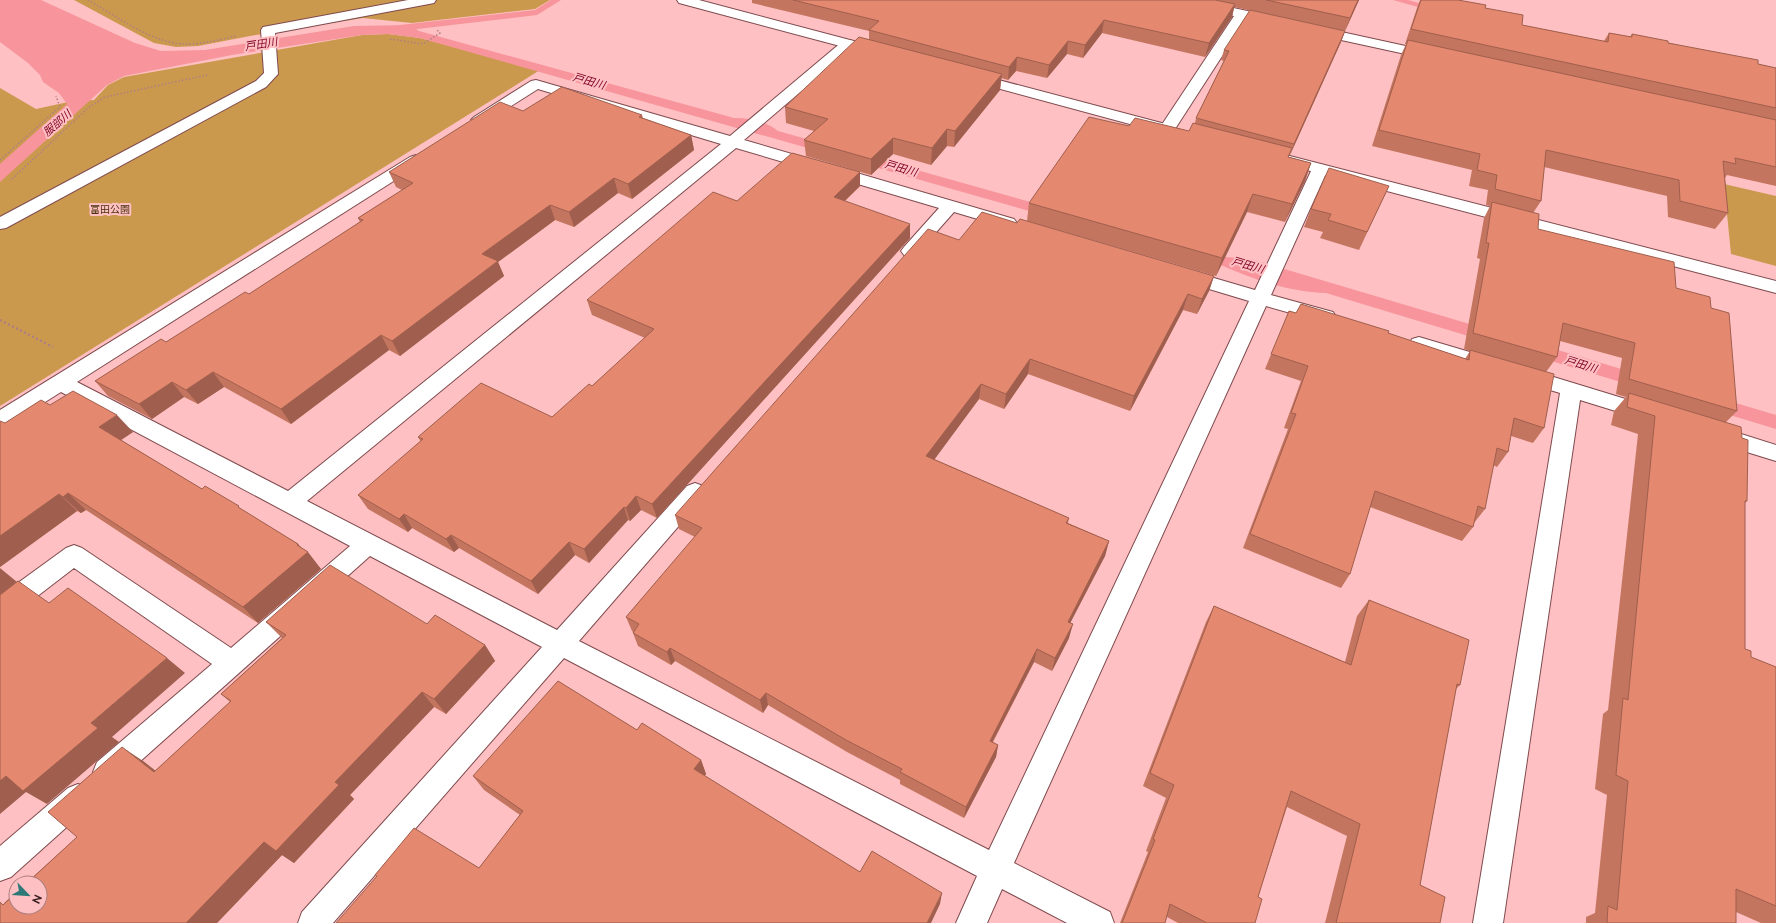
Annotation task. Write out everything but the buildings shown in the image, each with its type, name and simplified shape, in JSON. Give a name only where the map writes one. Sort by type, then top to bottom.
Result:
[{"type":"street","points":[[0,224],[261,84],[271,74],[268,31],[430,0]]},
{"type":"street","points":[[684,0],[894,56]]},
{"type":"street","points":[[1178,0],[1288,24]]},
{"type":"street","points":[[1168,129],[1242,14]]},
{"type":"street","points":[[1302,27],[1446,59]]},
{"type":"street","points":[[289,503],[739,137],[848,44]]},
{"type":"street","points":[[955,72],[1184,133]]},
{"type":"street","points":[[462,130],[536,84],[739,137],[950,206],[1026,228]]},
{"type":"street","points":[[0,420],[429,151]]},
{"type":"street","points":[[1267,155],[1776,287]]},
{"type":"street","points":[[971,923],[1320,169]]},
{"type":"street","points":[[897,265],[950,206]]},
{"type":"street","points":[[1169,271],[1263,291],[1344,322]]},
{"type":"street","points":[[1404,340],[1670,420]]},
{"type":"street","points":[[60,382],[289,503],[1099,923]]},
{"type":"street","points":[[1488,923],[1571,389]]},
{"type":"street","points":[[1700,429],[1776,453]]},
{"type":"street","points":[[313,923],[708,478]]},
{"type":"street","points":[[0,866],[368,544]]},
{"type":"street","points":[[0,610],[74,555],[232,663]]},
{"type":"path","points":[[88,0],[163,40],[181,44],[200,43],[268,31]]},
{"type":"path","points":[[423,44],[440,33]]},
{"type":"path","points":[[0,160],[60,107],[56,96]]},
{"type":"path","points":[[0,320],[87,366]]},
{"type":"green space","points":[[74,0],[550,0],[535,9],[412,23],[363,18],[198,46],[176,47],[154,43]]},
{"type":"green space","name":"富田公園","points":[[388,34],[420,38],[540,70],[0,406],[0,88],[36,109],[73,101],[94,100],[108,85],[124,77],[362,35]]},
{"type":"green space","points":[[1724,184],[1776,196],[1776,266],[1731,254]]},
{"type":"water","points":[[0,0],[41,0],[135,43],[161,51],[205,50],[354,26],[410,25],[419,31],[734,118],[757,121],[778,131],[1226,257],[1251,259],[1776,415],[1776,429],[1326,293],[1286,288],[1223,266],[420,38],[388,34],[362,35],[232,55],[124,76],[107,85],[0,182],[0,164],[67,104],[59,93],[43,82],[40,75],[28,63],[0,42]]},
{"type":"waterway","points":[[400,28],[537,12],[557,0]]},
{"type":"waterway","points":[[1397,0],[1436,9]]},
{"type":"water label","name":"戸田川","points":[[261,44]]},
{"type":"water label","name":"戸田川","points":[[589,81]]},
{"type":"water label","name":"服部川","points":[[57,123]]},
{"type":"water label","name":"戸田川","points":[[901,168]]},
{"type":"water label","name":"戸田川","points":[[1248,265]]},
{"type":"water label","name":"戸田川","points":[[1581,364]]}]
